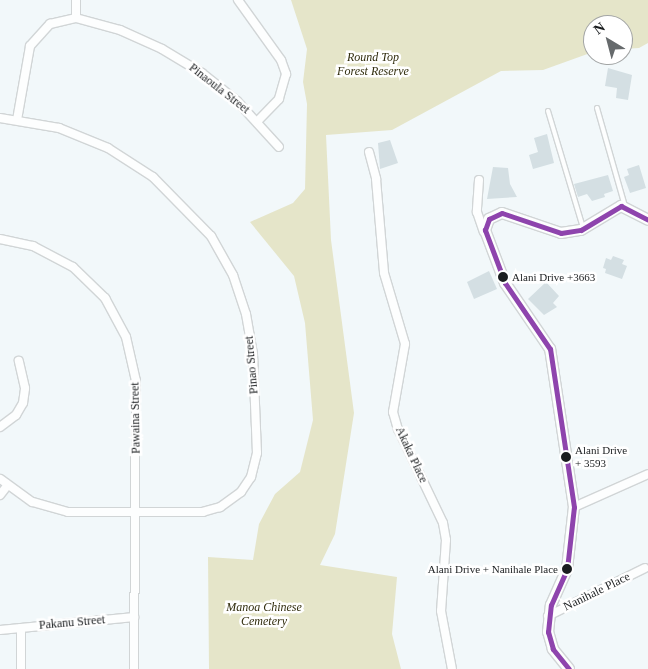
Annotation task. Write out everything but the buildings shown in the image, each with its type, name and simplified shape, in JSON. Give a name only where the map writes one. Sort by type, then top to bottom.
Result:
[{"type":"street","points":[[76,0],[76,18]]},
{"type":"street","points":[[238,0],[281,60],[286,74],[280,99],[258,121]]},
{"type":"street","name":"Pinaoula Street","points":[[18,120],[30,46],[50,24],[76,18],[120,30],[162,49],[202,73],[258,121],[279,147]]},
{"type":"street","name":"Pinao Street","points":[[0,118],[59,128],[92,140],[153,177],[211,236],[227,263],[242,301],[254,362],[257,453],[251,477],[235,498],[212,510],[137,513],[56,510],[32,502],[7,486],[0,479]]},
{"type":"street","name":"Akaka Place","points":[[368,152],[376,179],[384,273],[406,344],[394,402],[395,421],[443,524],[446,540],[441,611],[452,669]]},
{"type":"street","points":[[479,180],[477,212],[505,283],[550,349],[574,507],[567,568],[548,616],[553,649],[569,669]]},
{"type":"street","points":[[485,234],[489,219],[502,213],[555,233],[583,228],[618,207],[625,207],[648,220]]},
{"type":"street","name":"Pawaina Street","points":[[0,239],[34,246],[73,267],[90,282],[117,317],[133,359],[136,381],[137,513],[134,669]]},
{"type":"street","points":[[0,427],[16,415],[22,403],[24,388],[19,361]]},
{"type":"street","points":[[574,507],[648,474]]},
{"type":"street","points":[[0,495],[7,486]]},
{"type":"street","name":"Nanihale Place","points":[[548,616],[645,568]]},
{"type":"street","name":"Pakanu Street","points":[[21,669],[21,628],[134,618]]},
{"type":"street","points":[[0,630],[21,628]]},
{"type":"lane","points":[[597,108],[625,207]]},
{"type":"lane","points":[[548,111],[583,228]]},
{"type":"green space","name":"Round Top Forest Reserve","points":[[291,0],[648,0],[648,43],[639,48],[633,48],[633,15],[583,15],[583,56],[543,70],[501,71],[392,130],[326,135],[331,240],[354,413],[335,534],[320,565],[397,577],[392,634],[401,669],[209,669],[208,557],[253,560],[259,524],[275,494],[300,472],[313,420],[305,323],[294,276],[250,222],[293,203],[305,189],[307,104],[303,82],[307,49]]},
{"type":"transit line","points":[[569,669],[553,649],[548,632],[551,605],[567,569],[574,507],[550,349],[505,283],[485,230],[489,219],[502,213],[561,233],[581,230],[621,206],[648,220]]},
{"type":"place","name":"Alani Drive +3663","points":[[503,277]]},
{"type":"place","name":"Alani Drive + 3593","points":[[566,457]]},
{"type":"place","name":"Alani Drive + Nanihale Place","points":[[567,569]]},
{"type":"park label","name":"Manoa Chinese Cemetery","points":[[264,615]]}]
